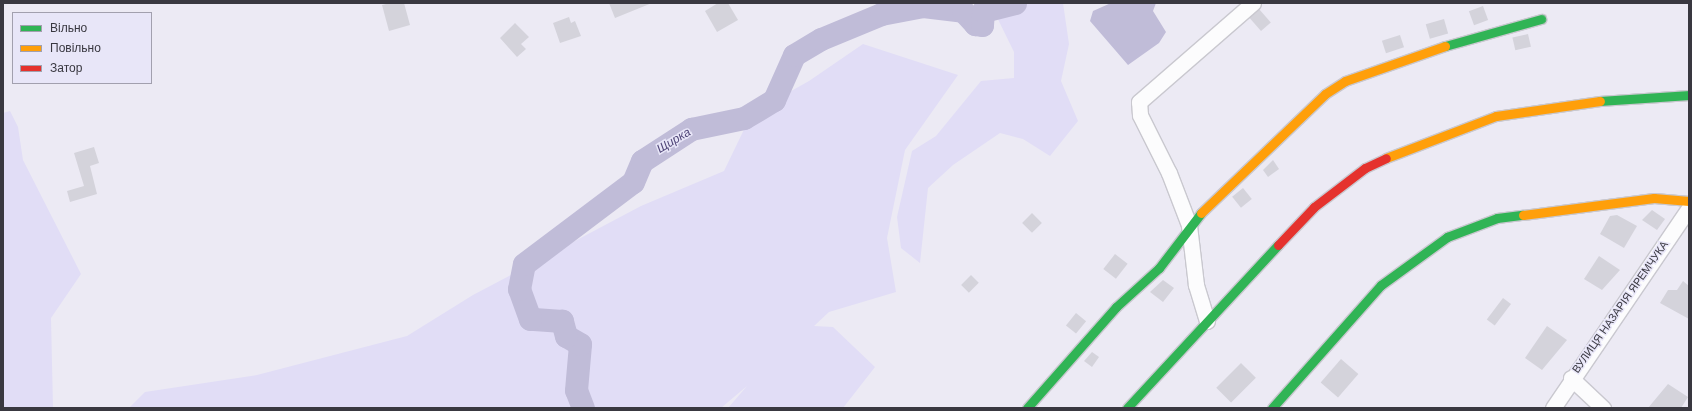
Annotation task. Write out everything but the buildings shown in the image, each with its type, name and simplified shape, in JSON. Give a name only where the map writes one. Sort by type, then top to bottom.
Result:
[{"type":"street","points":[[1207,321],[1196,285],[1189,225],[1169,173],[1140,115],[1139,102],[1253,3]]},
{"type":"street","points":[[1027,408],[1116,307],[1159,268],[1189,225],[1249,163],[1345,81],[1444,46],[1541,19]]},
{"type":"street","points":[[1127,408],[1314,207],[1366,168],[1413,145],[1465,125],[1525,110],[1583,102],[1689,95]]},
{"type":"street","points":[[1272,408],[1381,285],[1447,237],[1497,218],[1654,198],[1689,201]]},
{"type":"street","name":"ВУЛИЦЯ НАЗАРІЯ ЯРЕМЧУКА","points":[[1553,408],[1571,378],[1689,208]]},
{"type":"street","points":[[1571,378],[1604,408]]},
{"type":"shaded area","points":[[990,3],[1063,3],[1069,44],[1061,81],[1078,121],[1050,156],[1023,139],[1000,133],[953,165],[928,188],[920,263],[901,248],[897,217],[912,151],[936,136],[981,81],[1014,78],[1014,52]]},
{"type":"shaded area","points":[[1111,3],[1156,3],[1153,11],[1166,32],[1159,43],[1128,65],[1090,21],[1093,11]]},
{"type":"shaded area","points":[[863,44],[958,75],[905,150],[887,238],[896,292],[829,312],[814,326],[833,327],[875,367],[843,408],[728,408],[747,386],[721,408],[129,408],[145,392],[257,375],[407,336],[473,295],[641,206],[724,171],[752,113],[809,81]]},
{"type":"shaded area","points":[[10,111],[18,127],[23,160],[81,274],[51,318],[53,408],[3,408],[3,113]]},
{"type":"waterway","name":"Щирка","points":[[583,408],[576,390],[580,344],[566,336],[562,321],[530,319],[519,289],[524,264],[633,182],[642,161],[691,129],[744,118],[774,100],[794,55],[821,39],[881,14],[923,6],[963,11],[975,24],[982,25],[983,11],[1015,3]]},
{"type":"traffic: fast","points":[[1445,46],[1541,19]]},
{"type":"traffic: fast","points":[[1600,101],[1689,95]]},
{"type":"traffic: fast","points":[[1027,408],[1116,307],[1159,268],[1201,213]]},
{"type":"traffic: fast","points":[[1272,408],[1381,285],[1447,237],[1497,218],[1523,215]]},
{"type":"traffic: fast","points":[[1127,408],[1278,245]]},
{"type":"traffic: slow","points":[[1201,213],[1325,94],[1345,81],[1445,46]]},
{"type":"traffic: slow","points":[[1386,158],[1496,116],[1600,101]]},
{"type":"traffic: slow","points":[[1523,215],[1654,198],[1689,201]]},
{"type":"traffic: jam","points":[[1278,245],[1314,207],[1365,168],[1386,158]]}]
